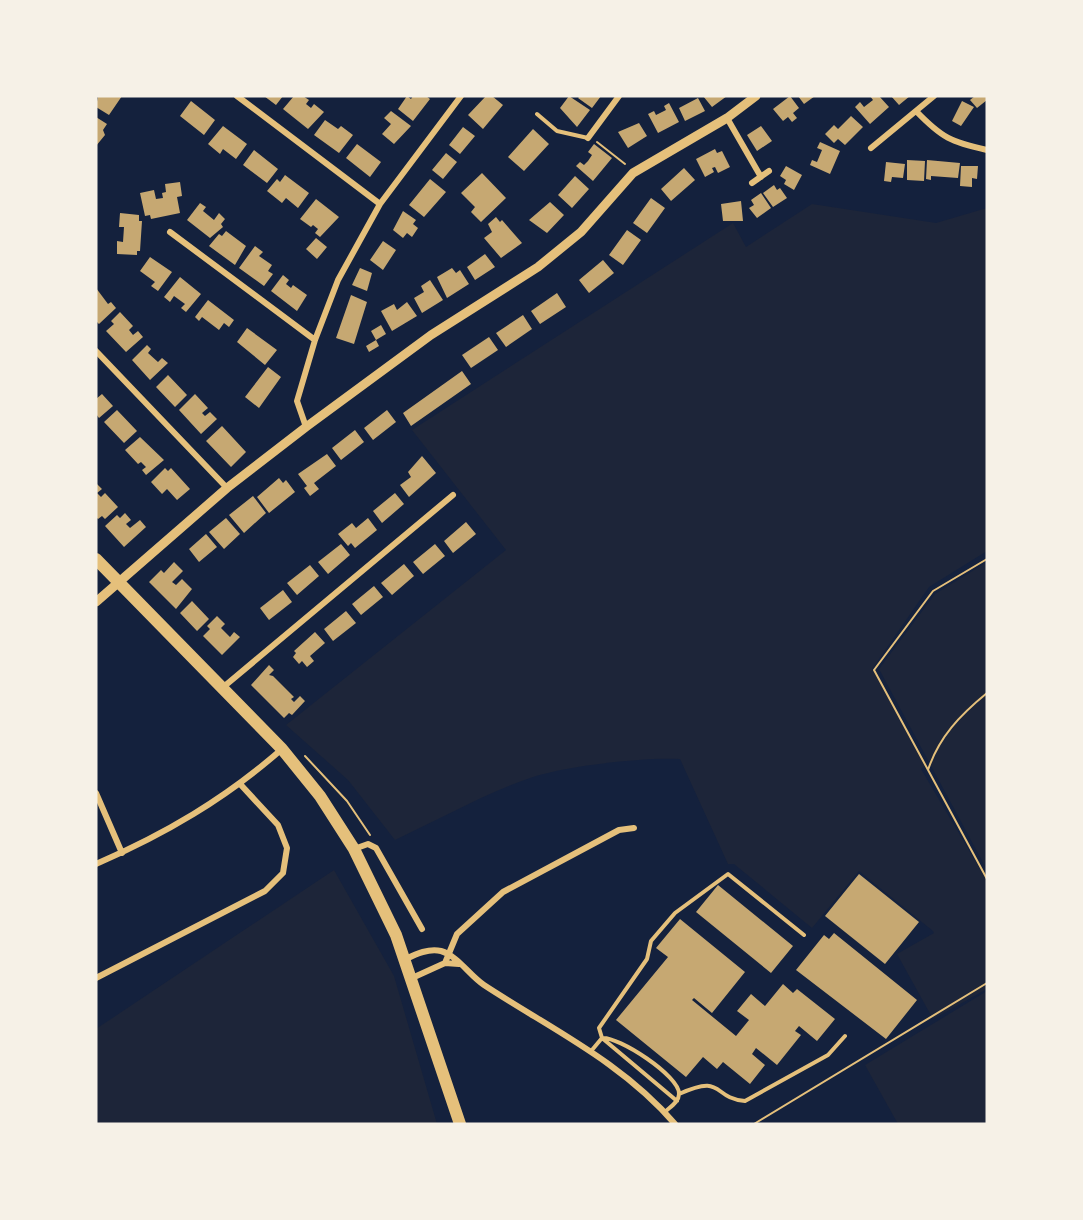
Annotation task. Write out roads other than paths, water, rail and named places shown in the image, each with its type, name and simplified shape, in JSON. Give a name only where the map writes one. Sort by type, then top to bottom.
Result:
[{"type":"main road","points":[[96,559],[282,749],[320,796],[354,849],[387,914],[406,959],[460,1124]]},
{"type":"street","points":[[237,96],[380,204]]},
{"type":"street","points":[[306,427],[297,401],[315,340],[338,280],[380,204],[461,96]]},
{"type":"street","points":[[588,137],[619,96]]},
{"type":"street","points":[[96,602],[227,488],[306,427],[430,335],[538,267],[580,232],[635,171],[727,118],[756,96]]},
{"type":"street","points":[[871,148],[934,96]]},
{"type":"street","points":[[916,111],[936,133],[956,143],[987,150]]},
{"type":"street","points":[[727,118],[761,177]]},
{"type":"street","points":[[752,183],[769,171]]},
{"type":"street","points":[[170,232],[315,340]]},
{"type":"street","points":[[96,351],[227,488]]},
{"type":"street","points":[[221,689],[453,495]]},
{"type":"street","points":[[96,864],[122,853],[199,812],[241,785],[282,749]]},
{"type":"street","points":[[96,978],[265,891],[283,873],[287,848],[278,825],[241,785]]},
{"type":"street","points":[[96,794],[122,853]]},
{"type":"street","points":[[445,963],[457,934],[512,885],[619,830],[634,828]]},
{"type":"street","points":[[354,849],[368,844],[376,848],[422,929]]},
{"type":"street","points":[[406,959],[428,951],[448,954],[481,983],[592,1050],[629,1077],[675,1124]]},
{"type":"street","points":[[412,978],[445,963],[459,964]]},
{"type":"lane","points":[[537,114],[557,131],[588,137]]},
{"type":"lane","points":[[677,1101],[602,1038],[599,1028],[647,959],[651,941],[675,913],[728,874],[804,935]]},
{"type":"lane","points":[[679,1094],[698,1085],[715,1085],[734,1100],[745,1101],[828,1054],[845,1036]]},
{"type":"lane","points":[[592,1050],[602,1038]]},
{"type":"lane","points":[[602,1038],[617,1040],[636,1051],[670,1078],[679,1094],[677,1101],[664,1112]]}]
